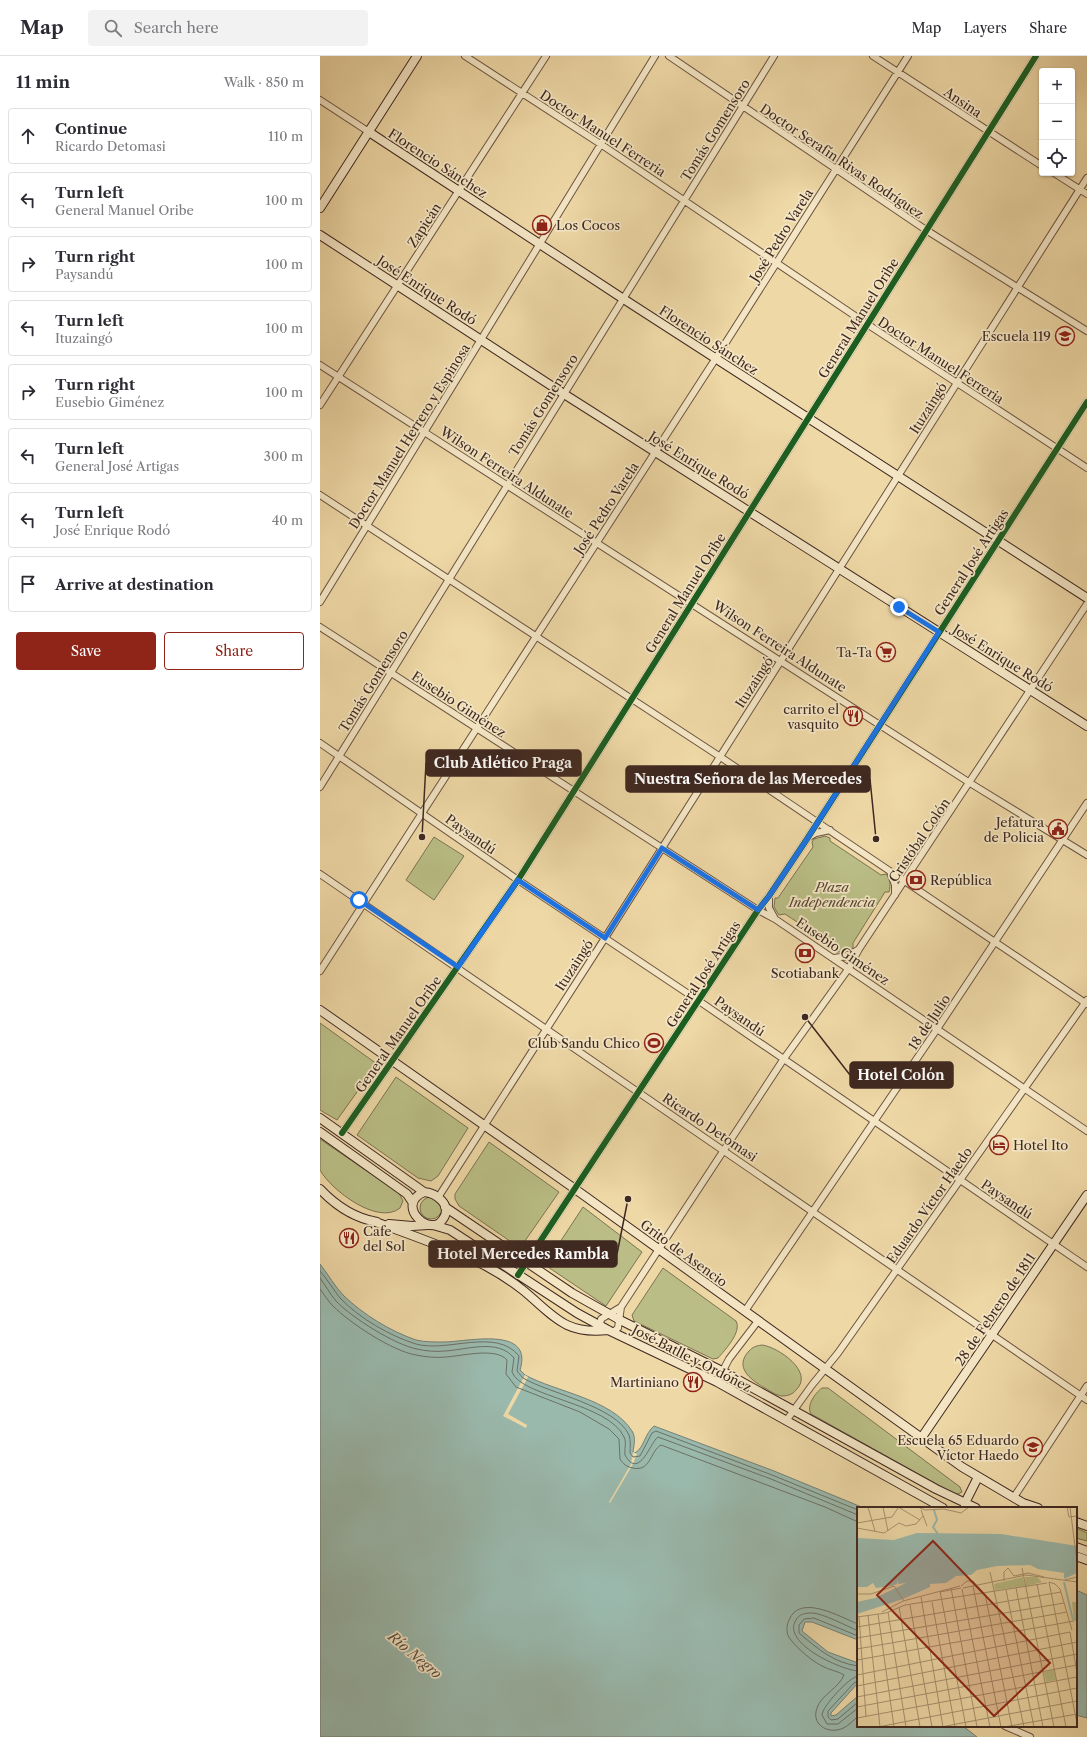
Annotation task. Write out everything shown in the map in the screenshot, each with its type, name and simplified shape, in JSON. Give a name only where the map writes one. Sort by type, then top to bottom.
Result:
[{"type":"street","points":[[320,208],[417,56]]},
{"type":"street","name":"Doctor Manuel Ferreria","points":[[465,56],[602,145],[867,324],[1087,468]]},
{"type":"street","name":"Zapicán","points":[[320,405],[546,56]]},
{"type":"street","name":"Doctor Manuel Herrero y Espinosa","points":[[320,602],[602,145],[655,56]]},
{"type":"street","name":"Doctor Serafín Rivas Rodríguez","points":[[669,56],[742,107],[926,230],[1018,286],[1087,331]]},
{"type":"street","name":"Tomás Gomensoro","points":[[320,787],[622,298],[774,56]]},
{"type":"street","name":"Ansina","points":[[873,56],[1039,164]]},
{"type":"street","name":"José Pedro Varela","points":[[320,971],[716,358],[908,56]]},
{"type":"street","name":"General Manuel Oribe","points":[[342,1133],[518,880],[1036,56]]},
{"type":"street","name":"Florencio Sánchez","points":[[320,100],[622,298],[899,475],[1087,598]]},
{"type":"street","points":[[1059,176],[1087,194]]},
{"type":"street","name":"Ituzaingó","points":[[439,1196],[605,938],[719,756],[1087,178]]},
{"type":"street","name":"José Enrique Rodó","points":[[320,234],[564,394],[1087,726]]},
{"type":"street","name":"Wilson Ferreira Aldunate","points":[[320,365],[781,660],[970,783],[1087,855]]},
{"type":"street","name":"General José Artigas","points":[[518,1275],[758,910],[807,839],[817,821],[1087,402]]},
{"type":"street","points":[[320,495],[631,700],[719,756],[1086,1002]]},
{"type":"street","name":"Cristóbal Colón","points":[[621,1307],[783,1060],[849,968],[859,949],[1087,604]]},
{"type":"street","name":"Eusebio Giménez","points":[[320,627],[574,792],[758,910],[775,919],[1087,1131]]},
{"type":"street","name":"Paysandú","points":[[320,743],[518,880],[699,1001],[1087,1267]]},
{"type":"street","name":"18 de Julio","points":[[745,1311],[937,1029],[1087,803]]},
{"type":"street","points":[[807,839],[816,833],[830,830]]},
{"type":"street","points":[[890,871],[894,880],[895,895]]},
{"type":"street","name":"Ricardo Detomasi","points":[[320,874],[458,967],[1087,1400]]},
{"type":"street","points":[[769,896],[770,913],[775,919]]},
{"type":"street","points":[[833,958],[841,958],[859,949]]},
{"type":"street","name":"Eduardo Víctor Haedo","points":[[786,1421],[838,1353],[1086,1002]]},
{"type":"street","name":"Grito de Asencio","points":[[320,1010],[484,1124],[978,1477],[1014,1497],[1022,1505],[1033,1507]]},
{"type":"street","points":[[320,1118],[424,1192],[439,1196],[445,1207],[527,1263],[572,1293],[608,1314],[722,1371],[965,1506],[978,1477]]},
{"type":"street","points":[[320,1132],[407,1194],[413,1203]]},
{"type":"street","points":[[320,1189],[332,1202],[346,1211],[437,1245],[487,1267],[524,1291],[555,1319],[579,1330],[594,1332],[611,1331],[618,1328],[621,1307]]},
{"type":"street","points":[[424,1192],[417,1195],[413,1203],[413,1210],[417,1217],[430,1225]]},
{"type":"street","name":"28 de Febrero de 1811","points":[[922,1437],[1087,1195]]},
{"type":"street","points":[[373,1221],[412,1226],[430,1225],[440,1223],[445,1217],[445,1207]]},
{"type":"street","name":"José Batlle y Ordóñez","points":[[430,1225],[450,1230],[577,1313],[717,1382],[937,1507]]},
{"type":"street","points":[[600,1325],[601,1319],[621,1307]]},
{"type":"street","points":[[717,1382],[729,1359],[758,1321]]},
{"type":"street","points":[[1014,1497],[1087,1386]]},
{"type":"street","points":[[1077,1522],[1087,1526]]},
{"type":"street","points":[[1077,1547],[1087,1551]]},
{"type":"street","points":[[1077,1556],[1087,1560]]},
{"type":"street","points":[[1007,1727],[1030,1737]]},
{"type":"green space","name":"Plaza Independencia","points":[[825,836],[830,838],[830,841],[881,875],[886,874],[890,882],[889,892],[885,892],[853,943],[853,948],[847,952],[836,952],[835,947],[785,914],[779,915],[774,907],[775,898],[778,898],[813,847],[812,842],[814,839]]},
{"type":"green space","points":[[434,837],[464,856],[434,900],[406,880]]},
{"type":"green space","points":[[320,1023],[377,1064],[337,1120],[320,1110]]},
{"type":"green space","points":[[396,1077],[468,1128],[438,1176],[431,1181],[418,1178],[357,1135]]},
{"type":"green space","points":[[320,1139],[399,1193],[403,1201],[400,1208],[391,1212],[380,1212],[368,1209],[344,1196],[334,1187],[320,1170]]},
{"type":"green space","points":[[489,1142],[559,1192],[520,1248],[459,1206],[455,1199],[455,1194]]},
{"type":"green space","points":[[431,1197],[439,1200],[442,1208],[439,1216],[431,1219],[423,1216],[420,1208],[423,1200]]},
{"type":"green space","points":[[583,1207],[642,1252],[606,1306],[545,1265]]},
{"type":"green space","points":[[663,1268],[736,1321],[737,1330],[735,1335],[718,1358],[713,1359],[634,1321],[632,1315]]},
{"type":"green space","points":[[762,1345],[777,1350],[785,1355],[798,1368],[801,1376],[801,1383],[792,1394],[782,1396],[774,1394],[753,1380],[746,1372],[743,1367],[745,1357],[753,1348]]},
{"type":"green space","points":[[822,1388],[828,1388],[960,1487],[962,1492],[956,1495],[811,1414],[810,1404]]},
{"type":"green space","points":[[1077,1528],[1087,1533],[1087,1541],[1077,1538]]},
{"type":"water","name":"Río Negro","points":[[320,1264],[344,1296],[360,1310],[378,1322],[406,1336],[419,1341],[433,1342],[481,1339],[508,1341],[517,1347],[522,1356],[520,1370],[525,1375],[583,1397],[611,1411],[623,1420],[633,1433],[633,1452],[635,1453],[640,1448],[648,1432],[654,1426],[774,1471],[862,1507],[857,1507],[857,1640],[812,1622],[805,1622],[802,1631],[828,1652],[857,1663],[857,1684],[831,1713],[831,1716],[836,1715],[857,1697],[857,1727],[964,1727],[977,1737],[320,1737]]},
{"type":"water","points":[[1077,1590],[1087,1595],[1087,1718],[1077,1715]]},
{"type":"pier","points":[[525,1375],[528,1377],[508,1414],[527,1425],[526,1428],[503,1416]]},
{"type":"pier","points":[[633,1452],[637,1454],[633,1464],[610,1503],[609,1502],[631,1464]]},
{"type":"cycle path","points":[[342,1133],[518,880],[1036,56]]},
{"type":"cycle path","points":[[518,1275],[758,910],[807,839],[1087,402]]},
{"type":"place","name":"Los Cocos","points":[[542,225]]},
{"type":"place","name":"Escuela 119","points":[[1065,336]]},
{"type":"place","name":"Ta-Ta","points":[[886,652]]},
{"type":"place","name":"carrito el vasquito","points":[[853,716]]},
{"type":"place","name":"Jefatura de Policia","points":[[1058,829]]},
{"type":"place","name":"Club Atlético Praga","points":[[422,837]]},
{"type":"place","name":"Nuestra Señora de las Mercedes","points":[[876,839]]},
{"type":"place","name":"República","points":[[916,880]]},
{"type":"place","name":"Scotiabank","points":[[805,953]]},
{"type":"place","name":"Hotel Colón","points":[[805,1017]]},
{"type":"place","name":"Club Sandu Chico","points":[[654,1043]]},
{"type":"place","name":"Hotel Ito","points":[[999,1145]]},
{"type":"place","name":"Hotel Mercedes Rambla","points":[[628,1199]]},
{"type":"place","name":"Cafe del Sol","points":[[349,1238]]},
{"type":"place","name":"Martiniano","points":[[693,1382]]},
{"type":"place","name":"Escuela 65 Eduardo Víctor Haedo","points":[[1033,1447]]},
{"type":"route","points":[[359,900],[458,967],[518,880],[605,938],[662,848],[758,910],[807,839],[817,821],[939,632],[899,607]]}]
